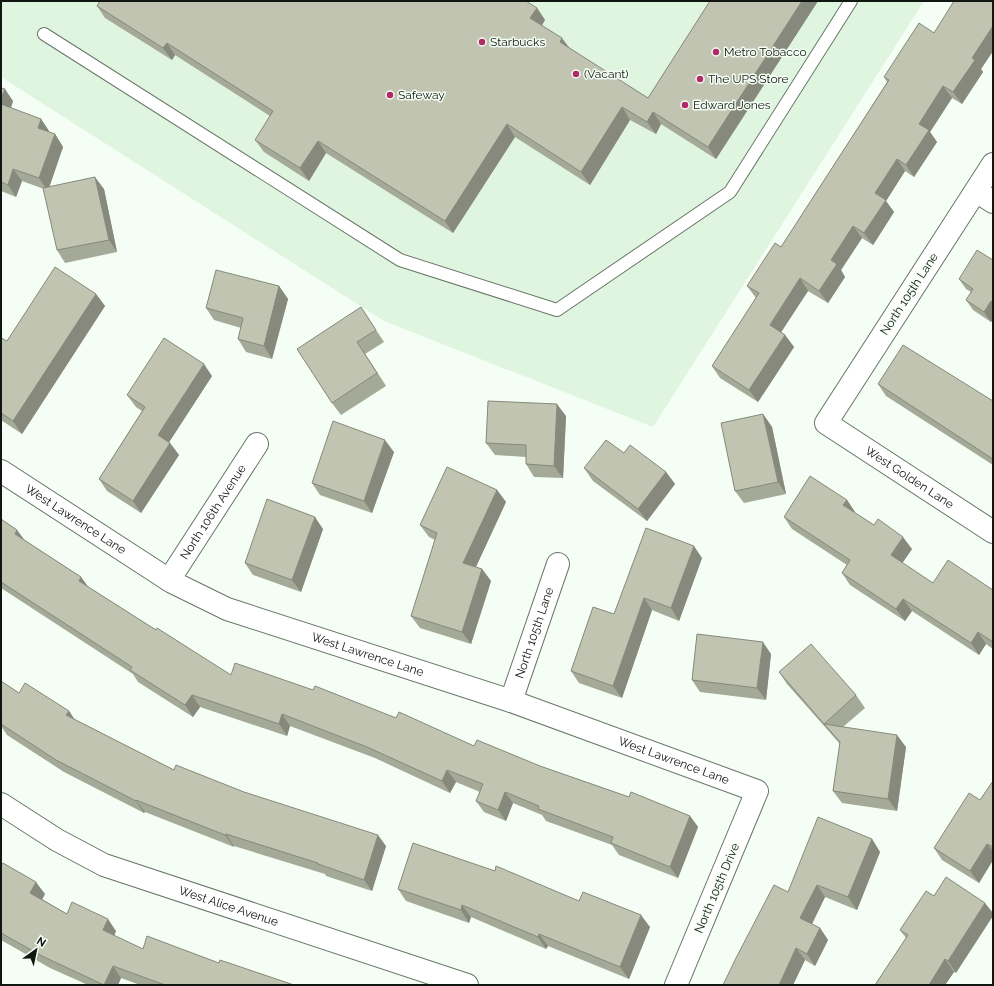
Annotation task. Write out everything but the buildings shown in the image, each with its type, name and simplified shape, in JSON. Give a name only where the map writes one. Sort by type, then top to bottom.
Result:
[{"type":"street","name":"North 105th Lane","points":[[826,423],[984,196],[993,164]]},
{"type":"street","name":"West Golden Lane","points":[[826,423],[993,532]]},
{"type":"street","name":"North 106th Avenue","points":[[169,580],[257,444]]},
{"type":"street","name":"West Lawrence Lane","points":[[1,471],[169,580],[227,609],[512,701],[757,791]]},
{"type":"street","name":"North 105th Lane","points":[[512,701],[558,564]]},
{"type":"street","name":"North 105th Drive","points":[[676,985],[757,791]]},
{"type":"street","name":"West Alice Avenue","points":[[1,804],[57,840],[104,865],[467,985]]},
{"type":"lane","points":[[44,34],[400,260],[556,310],[730,192],[851,1]]},
{"type":"shaded area","points":[[1,1],[924,1],[653,427],[384,321],[1,77]]},
{"type":"place","name":"Starbucks","points":[[482,42]]},
{"type":"place","name":"Metro Tobacco","points":[[716,52]]},
{"type":"place","name":"(Vacant)","points":[[576,74]]},
{"type":"place","name":"The UPS Store","points":[[700,79]]},
{"type":"place","name":"Safeway","points":[[390,95]]},
{"type":"place","name":"Edward Jones","points":[[685,105]]}]
